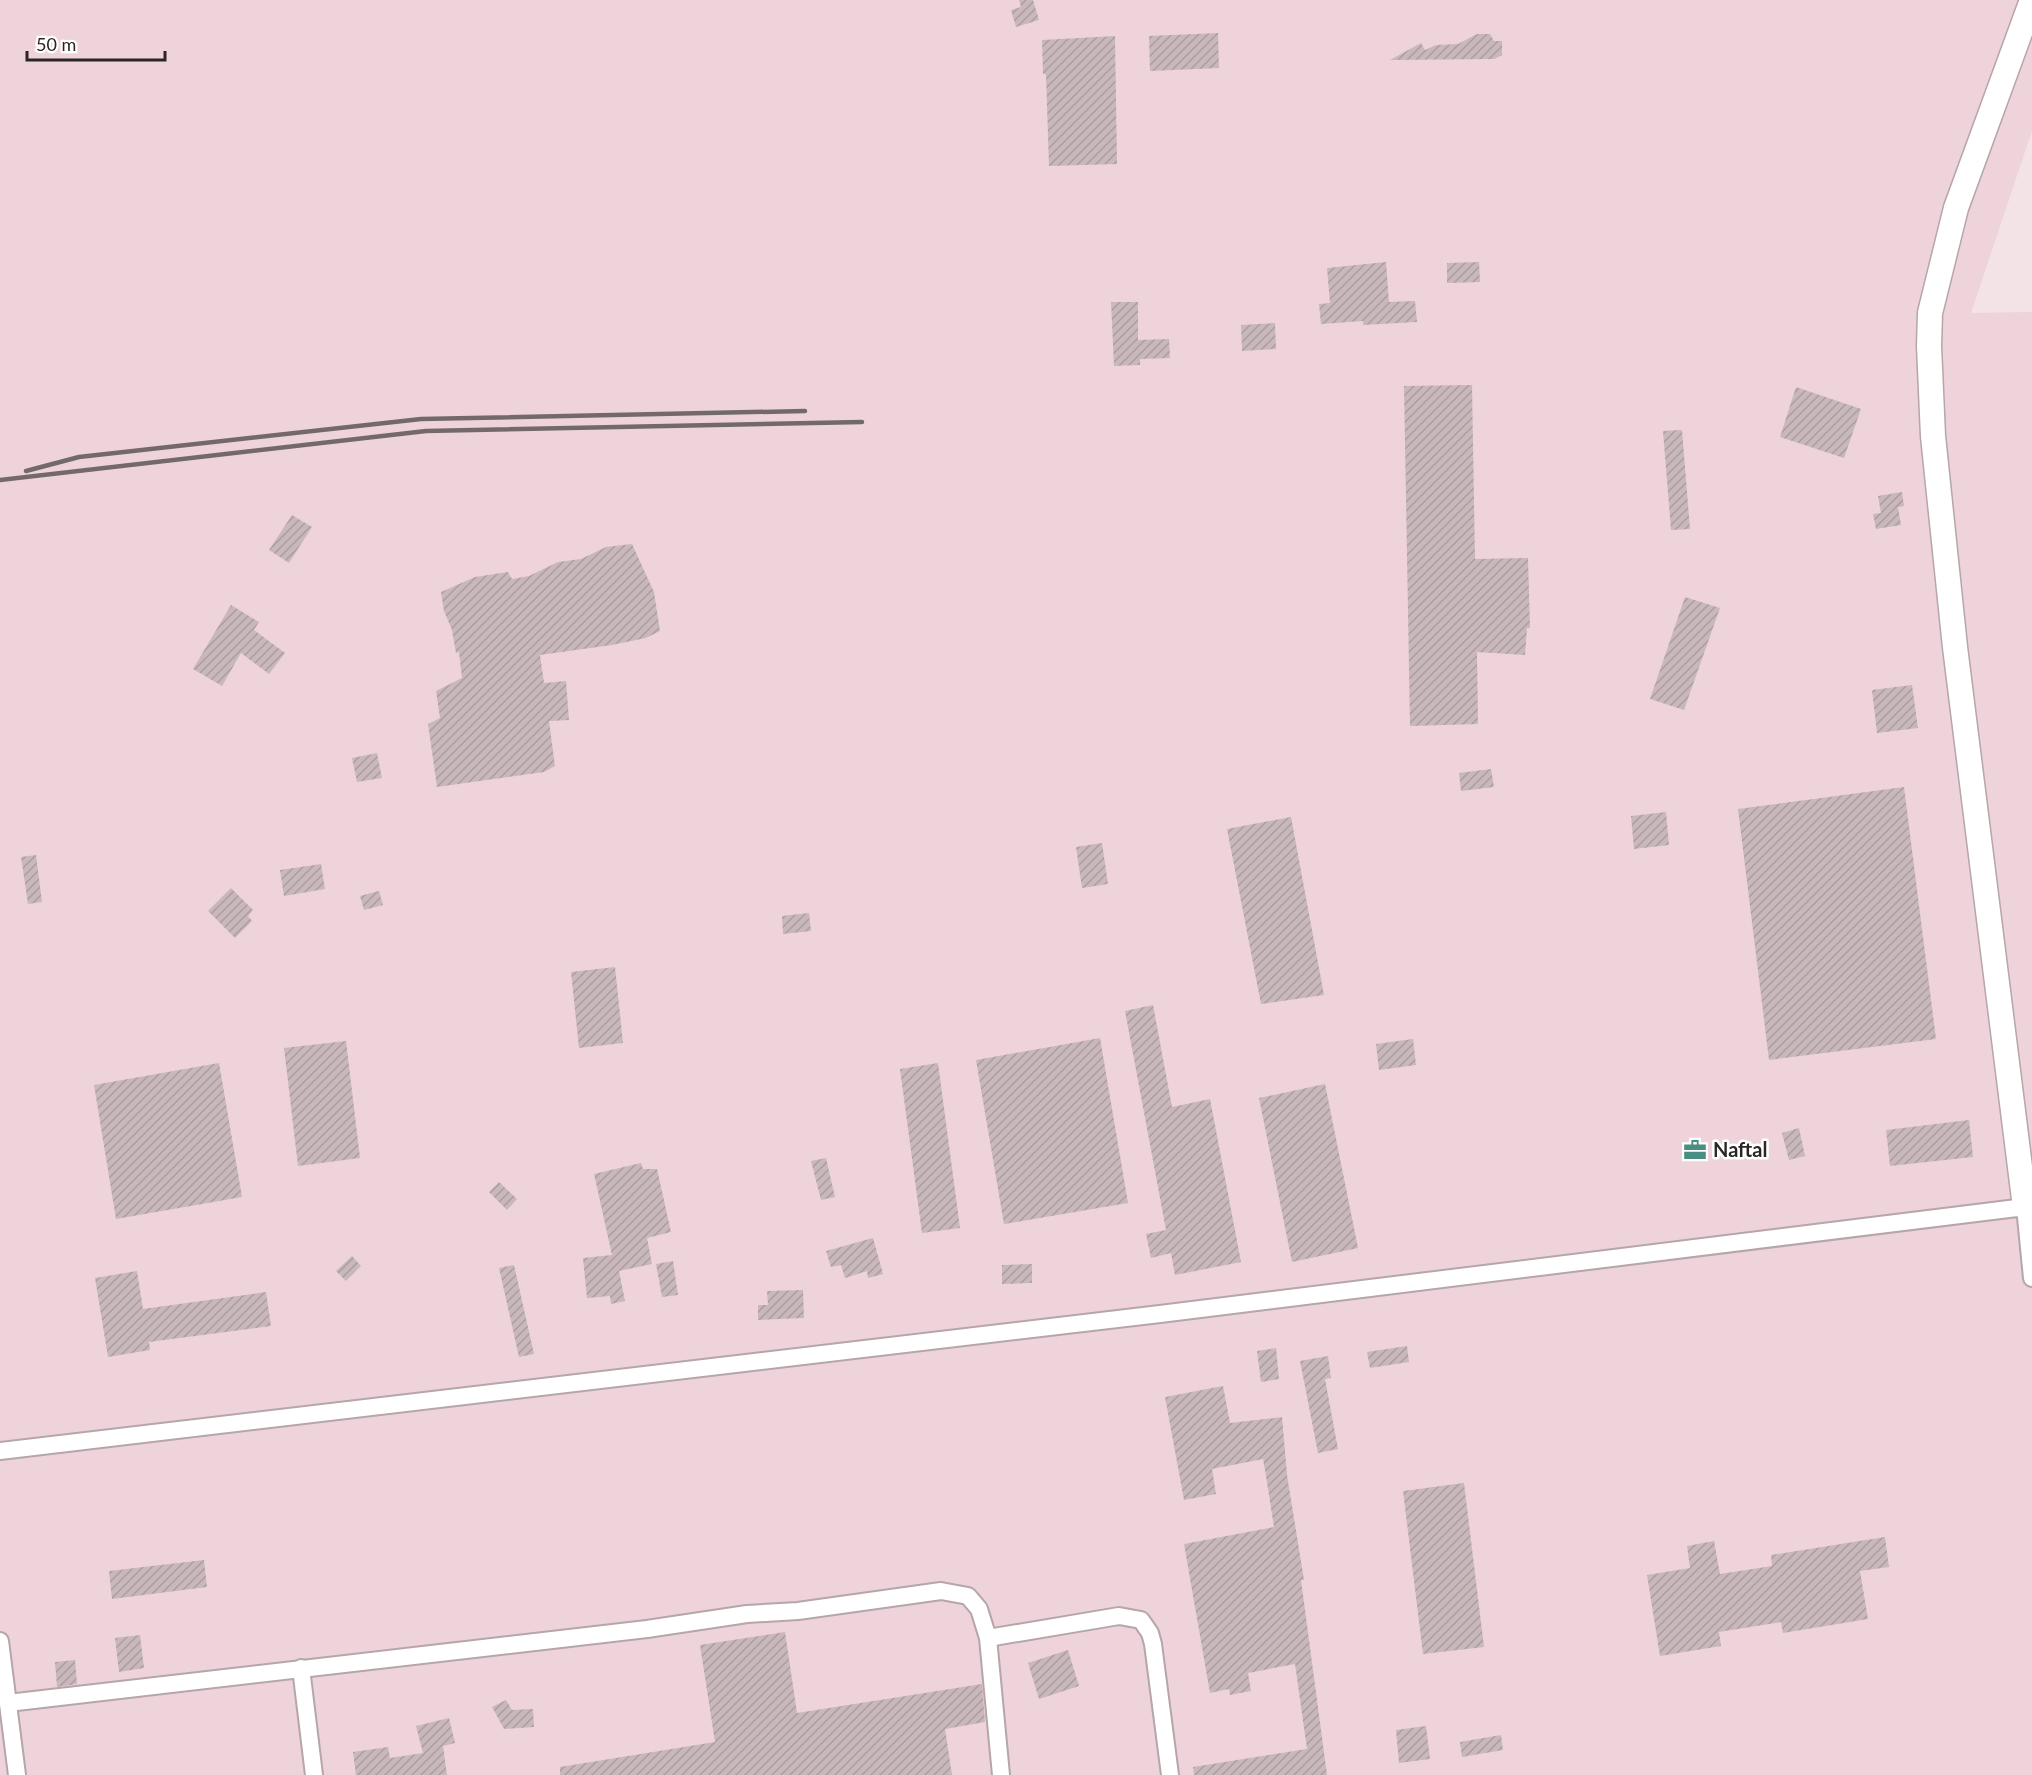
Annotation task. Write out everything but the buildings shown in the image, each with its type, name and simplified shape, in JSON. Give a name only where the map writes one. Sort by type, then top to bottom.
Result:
[{"type":"street","points":[[2032,0],[1956,208],[1930,313],[1929,346],[1933,436],[1955,647],[2028,1207],[2032,1278]]},
{"type":"street","points":[[0,1451],[1143,1316],[1523,1270],[1759,1237],[2028,1207]]},
{"type":"street","points":[[8,1703],[646,1629],[747,1614],[798,1611],[941,1591],[968,1596],[979,1609],[988,1638],[1001,1775]]},
{"type":"street","points":[[988,1638],[1119,1616],[1141,1620],[1150,1633],[1153,1644],[1170,1775]]},
{"type":"street","points":[[0,1641],[17,1775]]},
{"type":"street","points":[[301,1668],[314,1775]]},
{"type":"shaded area","points":[[0,0],[2032,0],[2032,131],[1971,313],[2032,312],[2032,1775],[0,1775]]},
{"type":"railway","points":[[26,471],[79,457],[421,419],[805,411]]},
{"type":"railway","points":[[0,480],[426,431],[862,422]]},
{"type":"place","name":"Naftal","points":[[1695,1150]]}]
